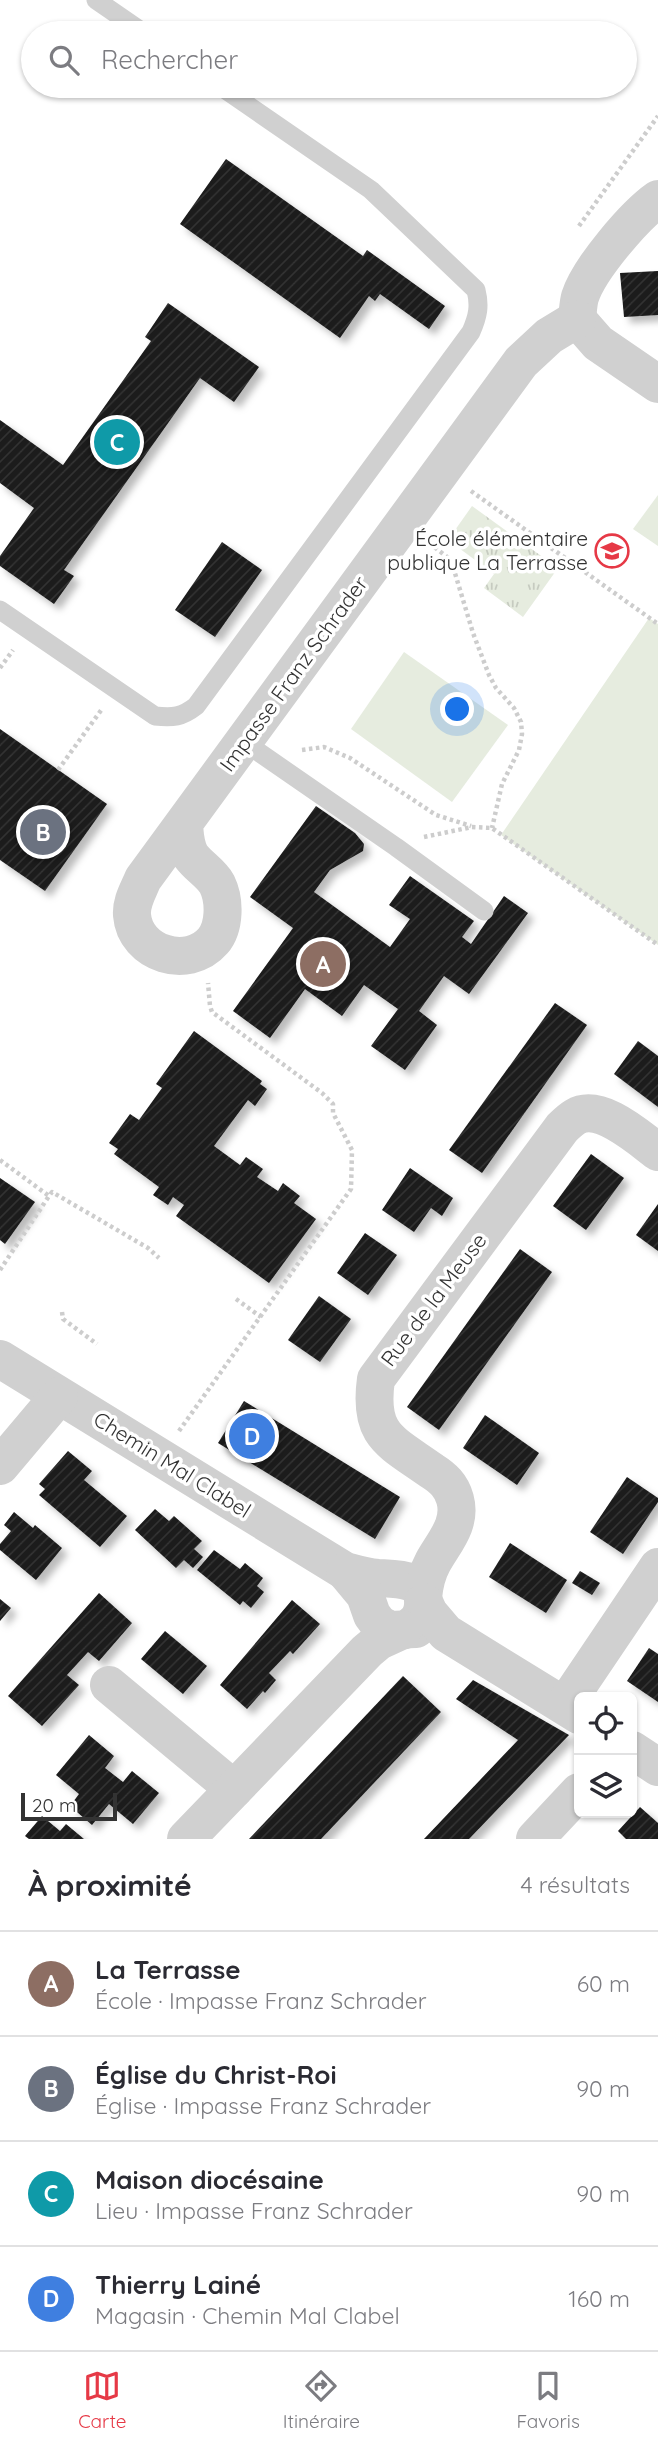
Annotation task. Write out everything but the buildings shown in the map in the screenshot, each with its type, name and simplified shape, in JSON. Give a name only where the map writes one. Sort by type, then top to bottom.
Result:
[{"type":"street","points":[[658,198],[641,211],[590,275],[579,299],[578,319],[598,343],[658,384]]},
{"type":"street","name":"Impasse Franz Schrader","points":[[215,940],[201,950],[184,956],[163,955],[145,944],[136,931],[132,916],[132,902],[143,879],[184,825],[258,752],[403,523],[521,362],[549,336],[578,319]]},
{"type":"street","points":[[184,825],[185,843],[192,858],[217,884],[222,903],[222,922],[215,940]]},
{"type":"street","name":"Rue de la Meuse","points":[[398,1605],[449,1539],[456,1518],[456,1500],[447,1481],[392,1443],[377,1425],[372,1404],[376,1379],[562,1128],[576,1116],[594,1114],[618,1123],[658,1152]]},
{"type":"street","name":"Chemin Mal Clabel","points":[[0,1359],[345,1571],[377,1578],[398,1605],[422,1629],[446,1633],[572,1710]]},
{"type":"street","points":[[0,1466],[59,1396]]},
{"type":"street","points":[[572,1710],[658,1567]]},
{"type":"street","points":[[186,1839],[398,1605]]},
{"type":"street","points":[[109,1685],[234,1789]]},
{"type":"street","points":[[637,1753],[658,1767]]},
{"type":"street","points":[[535,1839],[574,1797]]},
{"type":"lane","points":[[96,0],[127,21]]},
{"type":"lane","points":[[0,610],[155,716],[174,718],[186,714],[196,706],[471,332],[478,316],[476,290],[371,190],[237,98]]},
{"type":"lane","points":[[258,752],[484,911]]},
{"type":"path","points":[[442,471],[658,624]]},
{"type":"path","points":[[403,523],[451,560],[489,675],[521,722],[519,750],[502,784],[492,828]]},
{"type":"path","points":[[0,668],[17,644]]},
{"type":"path","points":[[58,770],[102,708]]},
{"type":"path","points":[[258,752],[293,752],[324,747],[350,758],[436,815],[472,827]]},
{"type":"path","points":[[396,847],[400,842],[472,827],[492,828],[658,945]]},
{"type":"path","points":[[161,1458],[351,1189],[352,1150],[333,1114],[333,1104],[212,1012],[208,980],[215,940]]},
{"type":"path","points":[[0,1160],[49,1196]]},
{"type":"path","points":[[0,1270],[52,1192],[148,1248],[159,1258]]},
{"type":"path","points":[[236,1299],[261,1317]]},
{"type":"path","points":[[62,1312],[63,1319],[97,1344]]},
{"type":"green space","points":[[658,495],[658,546],[633,529]]},
{"type":"green space","points":[[472,506],[558,568],[523,617],[484,588],[494,574],[448,540]]},
{"type":"green space","points":[[649,618],[658,624],[658,945],[501,835]]},
{"type":"green space","points":[[404,652],[508,725],[452,802],[351,729]]},
{"type":"place","name":"Maison diocésaine","points":[[117,442]]},
{"type":"place","name":"École élémentaire publique La Terrasse","points":[[612,551]]},
{"type":"place","name":"Église du Christ-Roi","points":[[43,832]]},
{"type":"place","name":"La Terrasse","points":[[323,964]]},
{"type":"place","name":"Thierry Lainé","points":[[252,1436]]}]
